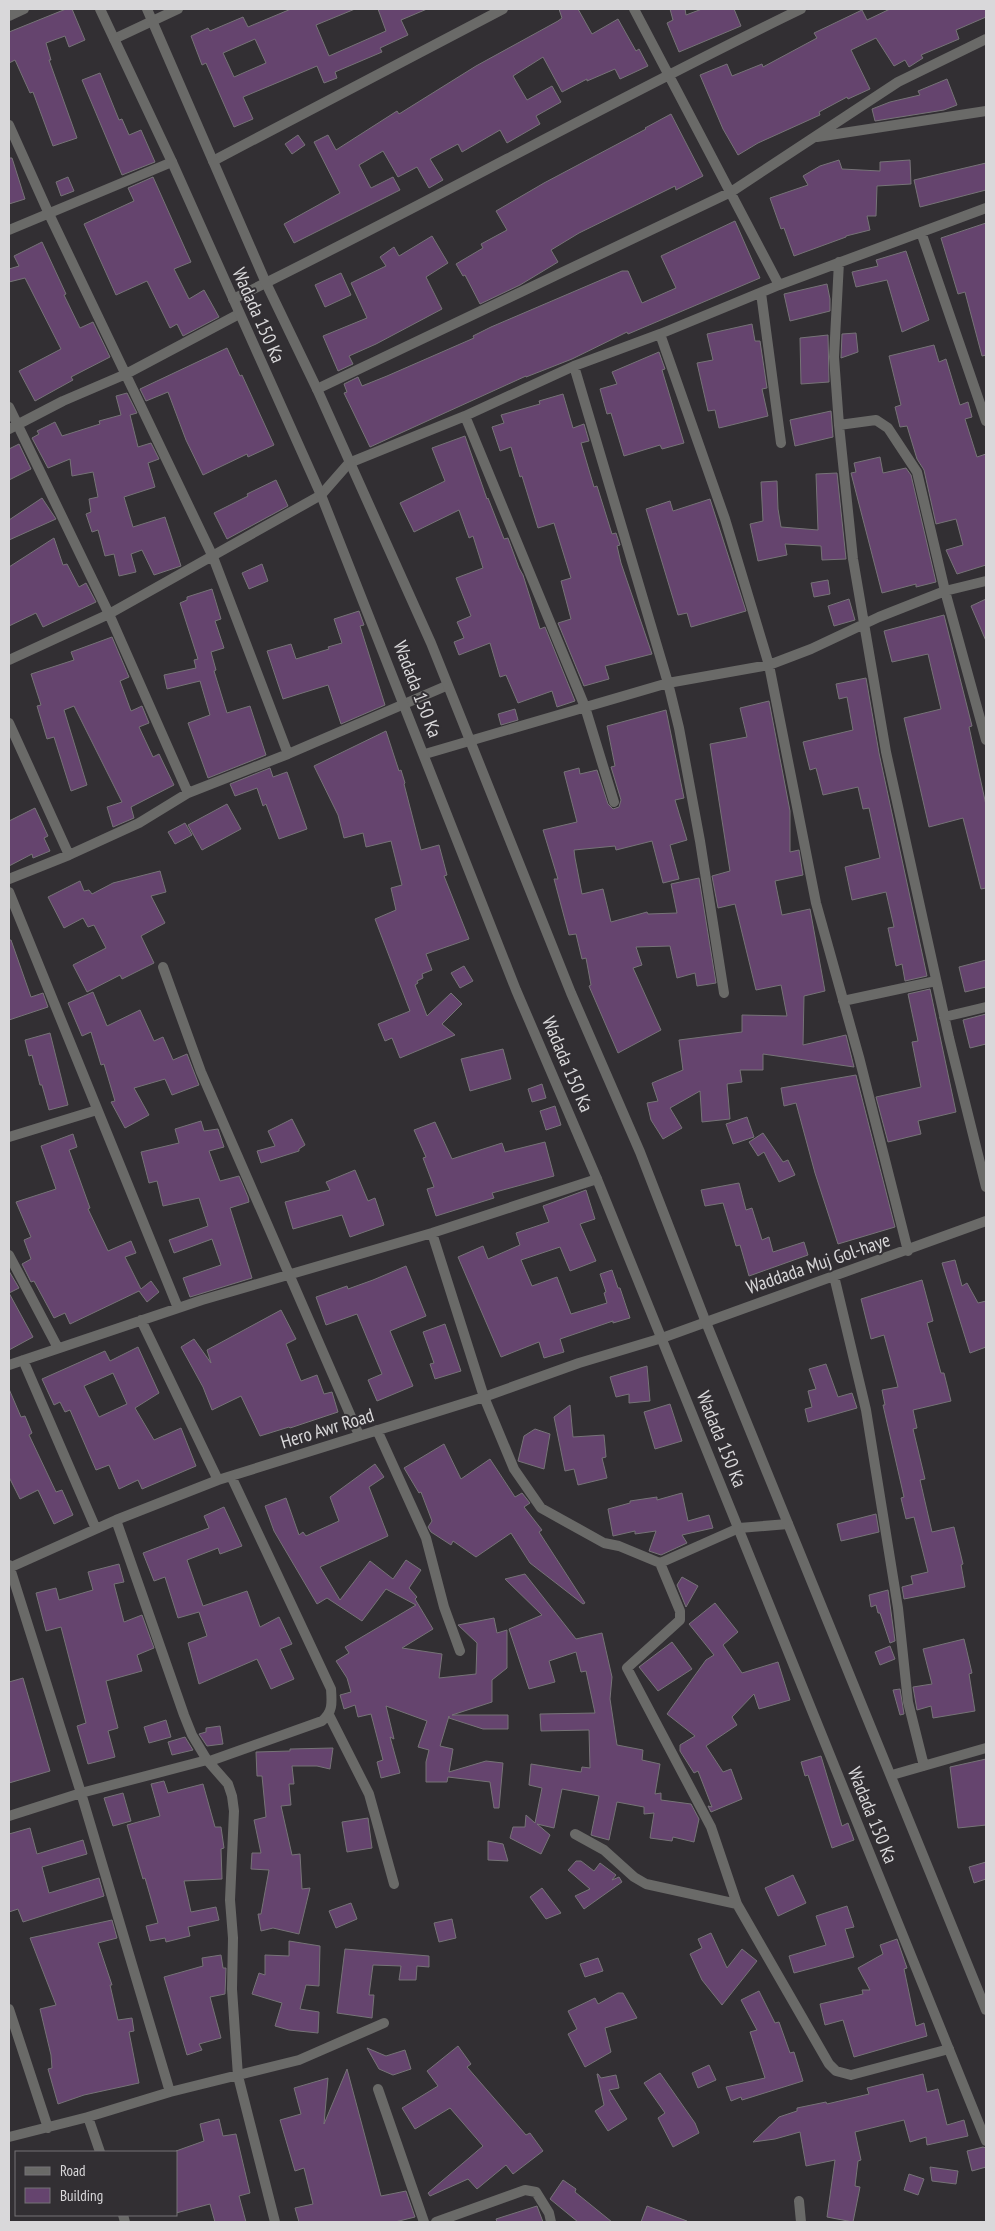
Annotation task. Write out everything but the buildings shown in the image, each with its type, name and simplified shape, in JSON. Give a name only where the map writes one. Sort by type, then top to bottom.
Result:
[{"type":"street","points":[[9,16],[24,9]]},
{"type":"street","name":"Wadada 150 Ka","points":[[100,9],[172,162],[322,495],[516,990],[597,1179],[662,1338],[986,2141]]},
{"type":"street","name":"Wadada 150 Ka","points":[[147,9],[266,283],[317,389],[431,643],[446,686],[470,740],[571,993],[640,1152],[705,1320],[892,1775],[986,2010]]},
{"type":"street","points":[[114,40],[178,9]]},
{"type":"street","points":[[213,161],[503,9]]},
{"type":"street","points":[[634,9],[779,285]]},
{"type":"street","points":[[233,299],[483,173],[648,84],[801,9]]},
{"type":"street","points":[[317,389],[731,192],[898,82],[986,39]]},
{"type":"street","points":[[813,138],[986,111]]},
{"type":"street","points":[[9,125],[49,214],[212,558],[288,754]]},
{"type":"street","points":[[9,230],[172,162]]},
{"type":"street","points":[[9,660],[109,614],[322,495],[349,463],[465,416],[574,366],[660,334],[779,285],[986,208]]},
{"type":"street","points":[[921,232],[986,421]]},
{"type":"street","points":[[840,262],[834,357],[838,426],[853,559],[886,752],[944,1017],[986,1187]]},
{"type":"street","points":[[761,293],[781,443]]},
{"type":"street","points":[[13,426],[126,374],[239,314]]},
{"type":"street","points":[[660,334],[725,519],[770,665],[816,904],[908,1251]]},
{"type":"street","points":[[574,366],[668,683],[679,728],[700,841],[724,993]]},
{"type":"street","points":[[9,406],[13,426],[109,614],[188,793]]},
{"type":"street","points":[[465,416],[585,707],[614,802]]},
{"type":"street","points":[[838,426],[876,420],[888,428],[917,472],[945,591],[986,740]]},
{"type":"street","points":[[425,754],[668,683],[770,665],[945,591],[986,581]]},
{"type":"street","points":[[9,879],[69,855],[139,823],[188,793],[288,754],[404,702],[446,686]]},
{"type":"street","points":[[9,723],[69,855]]},
{"type":"street","points":[[9,892],[178,1308]]},
{"type":"street","points":[[163,967],[201,1072],[359,1435]]},
{"type":"street","points":[[843,1001],[936,981]]},
{"type":"street","points":[[944,1017],[986,1007]]},
{"type":"street","points":[[9,1137],[97,1110]]},
{"type":"street","points":[[9,1365],[178,1308],[432,1233],[597,1179]]},
{"type":"street","name":"Waddada Muj Gol-haye","points":[[662,1338],[705,1320],[908,1251],[986,1221]]},
{"type":"street","points":[[432,1233],[484,1397],[514,1469],[541,1508],[604,1543],[619,1546],[660,1563],[680,1610],[680,1620],[627,1668],[711,1827],[736,1904],[828,2064],[836,2071],[851,2075],[949,2049]]},
{"type":"street","points":[[9,1255],[58,1348]]},
{"type":"street","points":[[834,1276],[866,1410],[898,1608],[908,1702],[924,1766]]},
{"type":"street","points":[[141,1320],[218,1480]]},
{"type":"street","name":"Hero Awr Road","points":[[9,1567],[116,1520],[218,1480],[484,1397],[579,1363],[662,1338]]},
{"type":"street","points":[[23,1360],[96,1529]]},
{"type":"street","points":[[377,1430],[426,1538],[444,1607],[460,1651]]},
{"type":"street","points":[[9,1816],[81,1793],[208,1760],[322,1721],[329,1715],[332,1706],[331,1689],[231,1476]]},
{"type":"street","points":[[116,1520],[184,1716],[192,1735],[208,1760],[228,1784],[232,1796],[234,1811],[230,1900],[233,1938],[232,1990],[238,2076],[275,2222]]},
{"type":"street","points":[[660,1563],[739,1528],[788,1524]]},
{"type":"street","points":[[9,1567],[81,1793],[170,2092]]},
{"type":"street","points":[[329,1715],[369,1794],[394,1884]]},
{"type":"street","points":[[892,1775],[986,1748]]},
{"type":"street","points":[[575,1834],[604,1850],[634,1877],[646,1884],[736,1904]]},
{"type":"street","points":[[9,2010],[48,2128]]},
{"type":"street","points":[[9,2137],[88,2117],[170,2092],[298,2060],[384,2023]]},
{"type":"street","points":[[378,2089],[424,2222]]},
{"type":"street","points":[[88,2117],[100,2151]]},
{"type":"street","points":[[436,2222],[525,2190],[536,2192],[549,2213],[551,2222]]},
{"type":"street","points":[[799,2201],[801,2222]]}]
